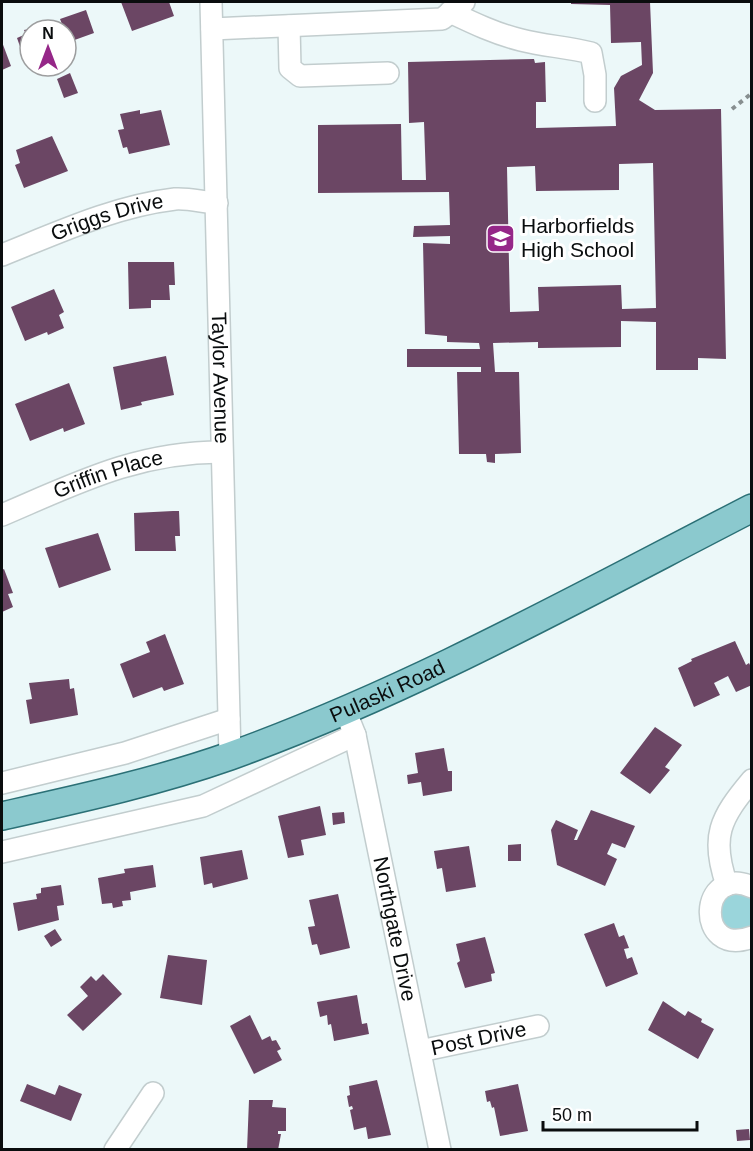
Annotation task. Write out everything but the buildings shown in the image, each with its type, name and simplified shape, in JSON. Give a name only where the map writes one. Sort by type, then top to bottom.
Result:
[{"type":"main road","name":"Pulaski Road","points":[[2,816],[116,791],[230,756],[345,710],[463,657],[752,508]]},
{"type":"street","name":"Taylor Avenue","points":[[211,2],[230,756]]},
{"type":"street","points":[[212,29],[442,19],[457,7],[489,30],[523,40],[562,45],[591,53],[595,75],[595,100]]},
{"type":"street","points":[[289,26],[290,68],[293,73],[300,76],[388,73]]},
{"type":"street","name":"Griggs Drive","points":[[2,255],[91,220],[141,205],[177,199],[217,203]]},
{"type":"street","name":"Griffin Place","points":[[2,515],[97,475],[147,459],[183,452],[221,452]]},
{"type":"street","name":"Northgate Drive","points":[[345,710],[355,735],[440,1149]]},
{"type":"street","points":[[2,783],[125,753],[229,719]]},
{"type":"street","points":[[2,852],[204,806],[355,735]]},
{"type":"street","points":[[727,885],[718,860],[720,836],[729,808],[752,780]]},
{"type":"street","points":[[752,887],[736,883],[727,885],[713,897],[709,915],[717,932],[733,940],[752,937]]},
{"type":"street","name":"Post Drive","points":[[420,1050],[538,1026]]},
{"type":"street","points":[[115,1149],[153,1094]]},
{"type":"path","points":[[732,109],[752,93]]},
{"type":"shaded area","points":[[727,890],[751,893],[751,931],[722,931],[716,901]]},
{"type":"place","name":"Harborfields High School","points":[[500,238]]}]
